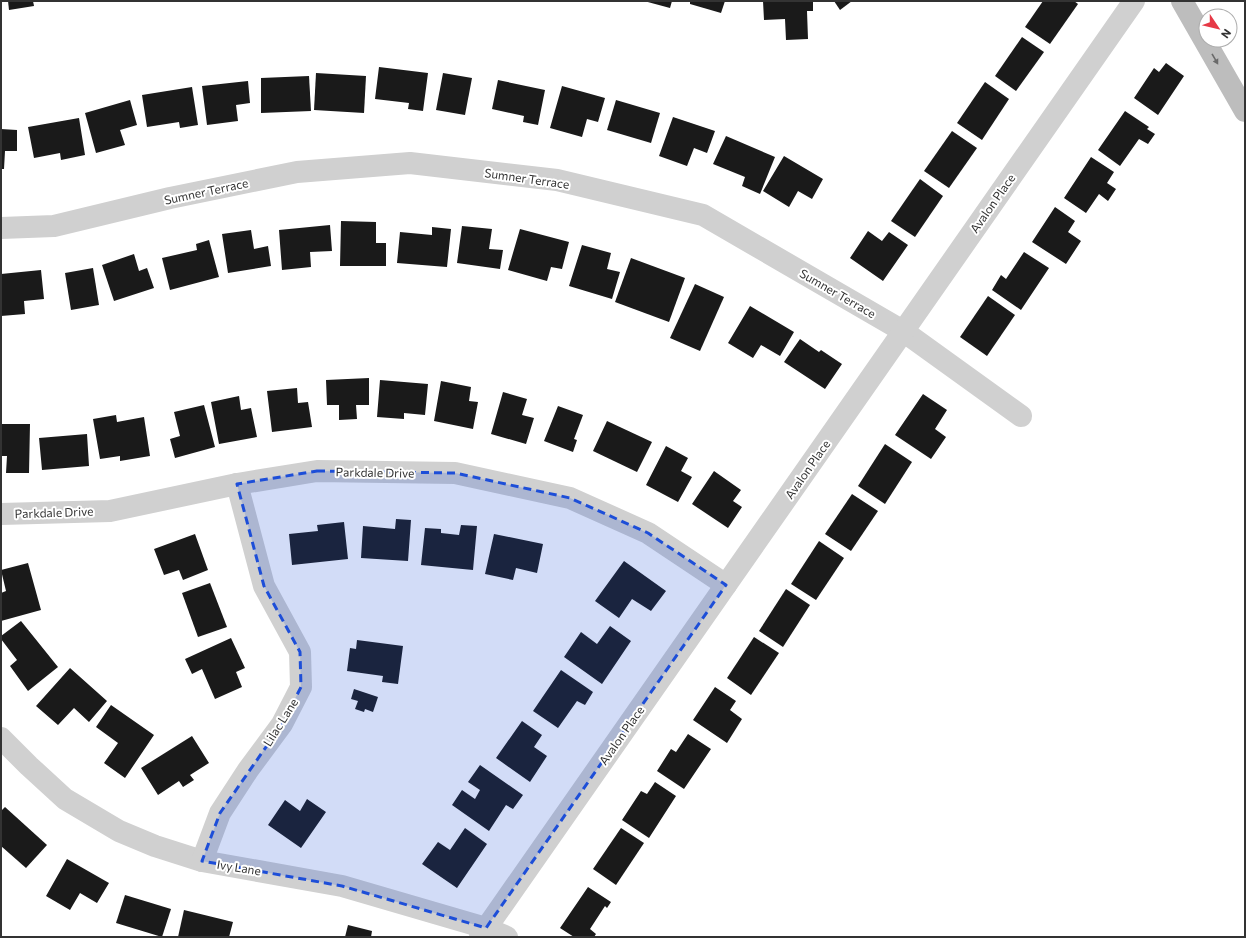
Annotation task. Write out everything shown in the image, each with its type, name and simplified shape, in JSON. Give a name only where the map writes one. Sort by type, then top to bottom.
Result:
[{"type":"main road","points":[[1182,1],[1245,111]]},
{"type":"street","name":"Avalon Place","points":[[483,932],[1134,1]]},
{"type":"street","name":"Sumner Terrace","points":[[1,228],[54,226],[170,198],[297,172],[410,163],[549,179],[703,215],[903,331],[1021,416]]},
{"type":"street","name":"Parkdale Drive","points":[[1,514],[110,510],[237,484],[317,471],[455,473],[570,498],[648,533],[726,585]]},
{"type":"street","name":"Lilac Lane","points":[[202,861],[220,813],[248,770],[282,724],[301,687],[300,652],[264,586],[237,484]]},
{"type":"street","name":"Ivy Lane","points":[[1,738],[29,766],[66,799],[119,831],[155,846],[202,861],[342,886],[483,932],[507,937]]},
{"type":"highlighted area","points":[[317,471],[455,473],[570,498],[648,533],[726,585],[486,928],[342,886],[202,861],[220,813],[282,724],[301,687],[300,652],[264,586],[237,484]]},
{"type":"building","points":[[8,1],[33,1],[34,6],[9,10]]},
{"type":"building","points":[[644,1],[672,1],[670,8]]},
{"type":"building","points":[[690,1],[725,1],[721,13],[690,4]]},
{"type":"building","points":[[763,1],[813,1],[813,11],[807,11],[808,39],[786,40],[785,19],[764,20]]},
{"type":"building","points":[[834,1],[852,1],[840,10]]},
{"type":"building","points":[[1043,1],[1074,1],[1078,4],[1050,44],[1025,27]]},
{"type":"building","points":[[1022,37],[1044,52],[1016,91],[995,76]]},
{"type":"building","points":[[1166,63],[1184,76],[1158,115],[1134,98],[1154,68],[1159,72]]},
{"type":"building","points":[[379,67],[428,73],[423,111],[408,109],[409,103],[375,99]]},
{"type":"building","points":[[316,73],[366,76],[364,113],[314,110]]},
{"type":"building","points":[[443,73],[472,78],[465,115],[436,110]]},
{"type":"building","points":[[309,76],[311,111],[261,113],[261,78]]},
{"type":"building","points":[[498,80],[545,90],[538,125],[523,122],[524,116],[492,109]]},
{"type":"building","points":[[248,81],[250,103],[236,105],[238,121],[207,125],[202,86]]},
{"type":"building","points":[[985,82],[1009,99],[982,140],[957,123]]},
{"type":"building","points":[[562,86],[605,98],[598,122],[587,119],[582,137],[550,128]]},
{"type":"building","points":[[192,87],[198,125],[180,128],[179,122],[147,127],[142,95]]},
{"type":"building","points":[[130,100],[137,125],[120,130],[125,145],[96,153],[85,113]]},
{"type":"building","points":[[616,100],[660,113],[651,143],[607,130]]},
{"type":"building","points":[[1125,111],[1149,127],[1147,129],[1155,134],[1148,144],[1139,139],[1120,166],[1098,150]]},
{"type":"building","points":[[673,117],[715,131],[707,153],[694,148],[687,166],[659,156]]},
{"type":"building","points":[[79,118],[85,155],[61,160],[60,153],[34,158],[28,127]]},
{"type":"building","points":[[1,129],[17,130],[17,151],[5,151],[4,169],[1,169]]},
{"type":"building","points":[[952,131],[977,148],[949,188],[924,171]]},
{"type":"building","points":[[726,136],[775,157],[760,194],[742,186],[745,177],[713,164]]},
{"type":"building","points":[[784,156],[823,179],[812,199],[798,191],[789,207],[763,191]]},
{"type":"building","points":[[1091,157],[1114,172],[1107,183],[1116,189],[1108,201],[1099,194],[1086,213],[1064,198]]},
{"type":"building","points":[[920,179],[943,196],[915,237],[891,221]]},
{"type":"building","points":[[1055,207],[1075,221],[1068,232],[1081,241],[1066,264],[1032,242]]},
{"type":"building","points":[[341,221],[376,222],[376,243],[386,243],[386,266],[340,266]]},
{"type":"building","points":[[330,225],[332,251],[310,252],[311,267],[282,270],[279,230]]},
{"type":"building","points":[[462,226],[492,229],[489,249],[503,250],[500,269],[457,263]]},
{"type":"building","points":[[432,227],[451,229],[447,267],[397,263],[400,232],[432,235]]},
{"type":"building","points":[[520,229],[569,242],[562,269],[551,267],[547,281],[508,270]]},
{"type":"building","points":[[251,230],[254,249],[268,246],[271,266],[228,273],[222,234]]},
{"type":"building","points":[[868,231],[882,241],[889,232],[908,245],[883,281],[850,258]]},
{"type":"building","points":[[209,240],[219,277],[170,290],[162,258],[197,250],[196,244]]},
{"type":"building","points":[[582,245],[611,253],[607,269],[620,272],[612,299],[569,286]]},
{"type":"building","points":[[1024,252],[1049,268],[1021,310],[992,290],[1001,275],[1006,279]]},
{"type":"building","points":[[134,254],[139,271],[147,268],[154,288],[114,301],[102,265]]},
{"type":"building","points":[[631,258],[685,278],[669,322],[615,302]]},
{"type":"building","points":[[93,268],[99,305],[71,310],[65,273]]},
{"type":"building","points":[[41,270],[44,299],[24,301],[25,314],[1,316],[1,274]]},
{"type":"building","points":[[695,284],[724,297],[700,351],[670,338]]},
{"type":"building","points":[[988,296],[1015,315],[987,356],[960,337]]},
{"type":"building","points":[[750,306],[794,332],[780,356],[761,345],[753,358],[728,343]]},
{"type":"building","points":[[800,339],[819,352],[821,350],[842,364],[825,389],[784,362]]},
{"type":"building","points":[[369,378],[369,405],[356,405],[357,419],[339,420],[339,405],[327,405],[326,380]]},
{"type":"building","points":[[380,380],[428,384],[425,415],[404,413],[404,419],[377,417]]},
{"type":"building","points":[[441,381],[471,387],[469,401],[478,402],[473,429],[434,421]]},
{"type":"building","points":[[297,388],[298,403],[308,402],[312,427],[272,432],[267,391]]},
{"type":"building","points":[[503,392],[527,399],[522,415],[534,418],[526,444],[491,434]]},
{"type":"building","points":[[923,394],[947,410],[935,429],[946,437],[931,459],[895,435]]},
{"type":"building","points":[[239,396],[241,410],[251,408],[257,437],[219,444],[211,402]]},
{"type":"building","points":[[204,405],[215,447],[175,458],[170,439],[180,436],[174,412]]},
{"type":"building","points":[[558,406],[583,415],[574,439],[577,440],[573,452],[544,441]]},
{"type":"building","points":[[116,415],[117,422],[144,417],[150,456],[120,461],[120,456],[100,459],[93,419]]},
{"type":"building","points":[[607,421],[652,442],[637,472],[593,451]]},
{"type":"building","points":[[1,424],[30,424],[29,473],[6,473],[7,456],[1,456]]},
{"type":"building","points":[[87,434],[89,466],[42,470],[39,438]]},
{"type":"building","points":[[885,444],[912,462],[885,504],[858,486]]},
{"type":"building","points":[[666,446],[688,458],[681,471],[692,477],[678,502],[646,485]]},
{"type":"building","points":[[714,471],[741,490],[733,501],[742,507],[728,528],[692,504]]},
{"type":"building","points":[[852,494],[878,511],[851,551],[825,534]]},
{"type":"building","points":[[396,519],[411,520],[408,561],[361,558],[363,526],[395,529]]},
{"type":"building","points":[[344,522],[348,559],[292,565],[289,534],[318,531],[317,525]]},
{"type":"building","points":[[461,525],[477,526],[473,570],[421,565],[425,528],[441,529],[441,533],[459,535]]},
{"type":"building","points":[[195,534],[208,570],[183,580],[179,570],[164,575],[154,549]]},
{"type":"building","points":[[494,534],[543,544],[537,573],[516,568],[513,580],[485,574]]},
{"type":"building","points":[[819,541],[844,558],[816,600],[791,584]]},
{"type":"building","points":[[624,561],[666,591],[651,611],[632,599],[619,618],[595,601]]},
{"type":"building","points":[[28,563],[41,610],[1,621],[1,593],[6,591],[1,570]]},
{"type":"building","points":[[210,583],[227,627],[198,637],[182,593]]},
{"type":"building","points":[[786,589],[810,605],[783,647],[759,631]]},
{"type":"building","points":[[21,621],[58,667],[28,691],[10,666],[17,660],[1,639],[1,636]]},
{"type":"building","points":[[610,626],[631,641],[602,684],[564,657],[581,632],[597,644]]},
{"type":"building","points":[[754,637],[779,653],[751,695],[727,678]]},
{"type":"building","points":[[231,638],[245,668],[236,672],[242,687],[215,699],[202,669],[192,674],[185,659]]},
{"type":"building","points":[[357,640],[403,646],[398,684],[382,682],[383,676],[347,671],[350,648],[356,649]]},
{"type":"building","points":[[70,668],[107,701],[89,722],[74,708],[58,725],[36,706]]},
{"type":"building","points":[[561,670],[593,692],[585,705],[577,701],[558,728],[533,711]]},
{"type":"building","points":[[715,687],[736,701],[730,710],[742,719],[727,743],[693,720]]},
{"type":"building","points":[[354,689],[378,697],[373,712],[365,709],[364,712],[355,709],[358,701],[351,699]]},
{"type":"building","points":[[111,705],[154,735],[125,778],[104,763],[118,743],[96,727]]},
{"type":"building","points":[[522,721],[542,735],[534,747],[547,756],[530,782],[496,758]]},
{"type":"building","points":[[688,734],[711,749],[684,789],[657,771],[671,749],[676,752]]},
{"type":"building","points":[[192,736],[209,763],[190,775],[194,780],[183,787],[179,781],[158,795],[141,768]]},
{"type":"building","points":[[480,765],[523,795],[513,809],[506,805],[489,831],[452,805],[462,790],[475,799],[480,790],[468,782]]},
{"type":"building","points":[[655,782],[676,796],[649,838],[622,820],[641,791],[647,794]]},
{"type":"building","points":[[307,799],[326,812],[301,848],[268,825],[285,800],[300,811]]},
{"type":"building","points":[[5,807],[47,845],[26,868],[1,846],[1,811]]},
{"type":"building","points":[[465,828],[487,844],[457,888],[422,864],[438,842],[450,850]]},
{"type":"building","points":[[621,828],[644,843],[616,885],[593,869]]},
{"type":"building","points":[[67,859],[109,883],[97,903],[80,893],[70,910],[46,896]]},
{"type":"building","points":[[588,887],[611,902],[607,908],[605,906],[590,929],[596,934],[594,937],[574,937],[560,928]]},
{"type":"building","points":[[125,895],[171,909],[162,937],[116,923]]},
{"type":"building","points":[[184,910],[233,922],[229,937],[178,937]]},
{"type":"building","points":[[348,925],[372,931],[371,937],[345,937]]}]
